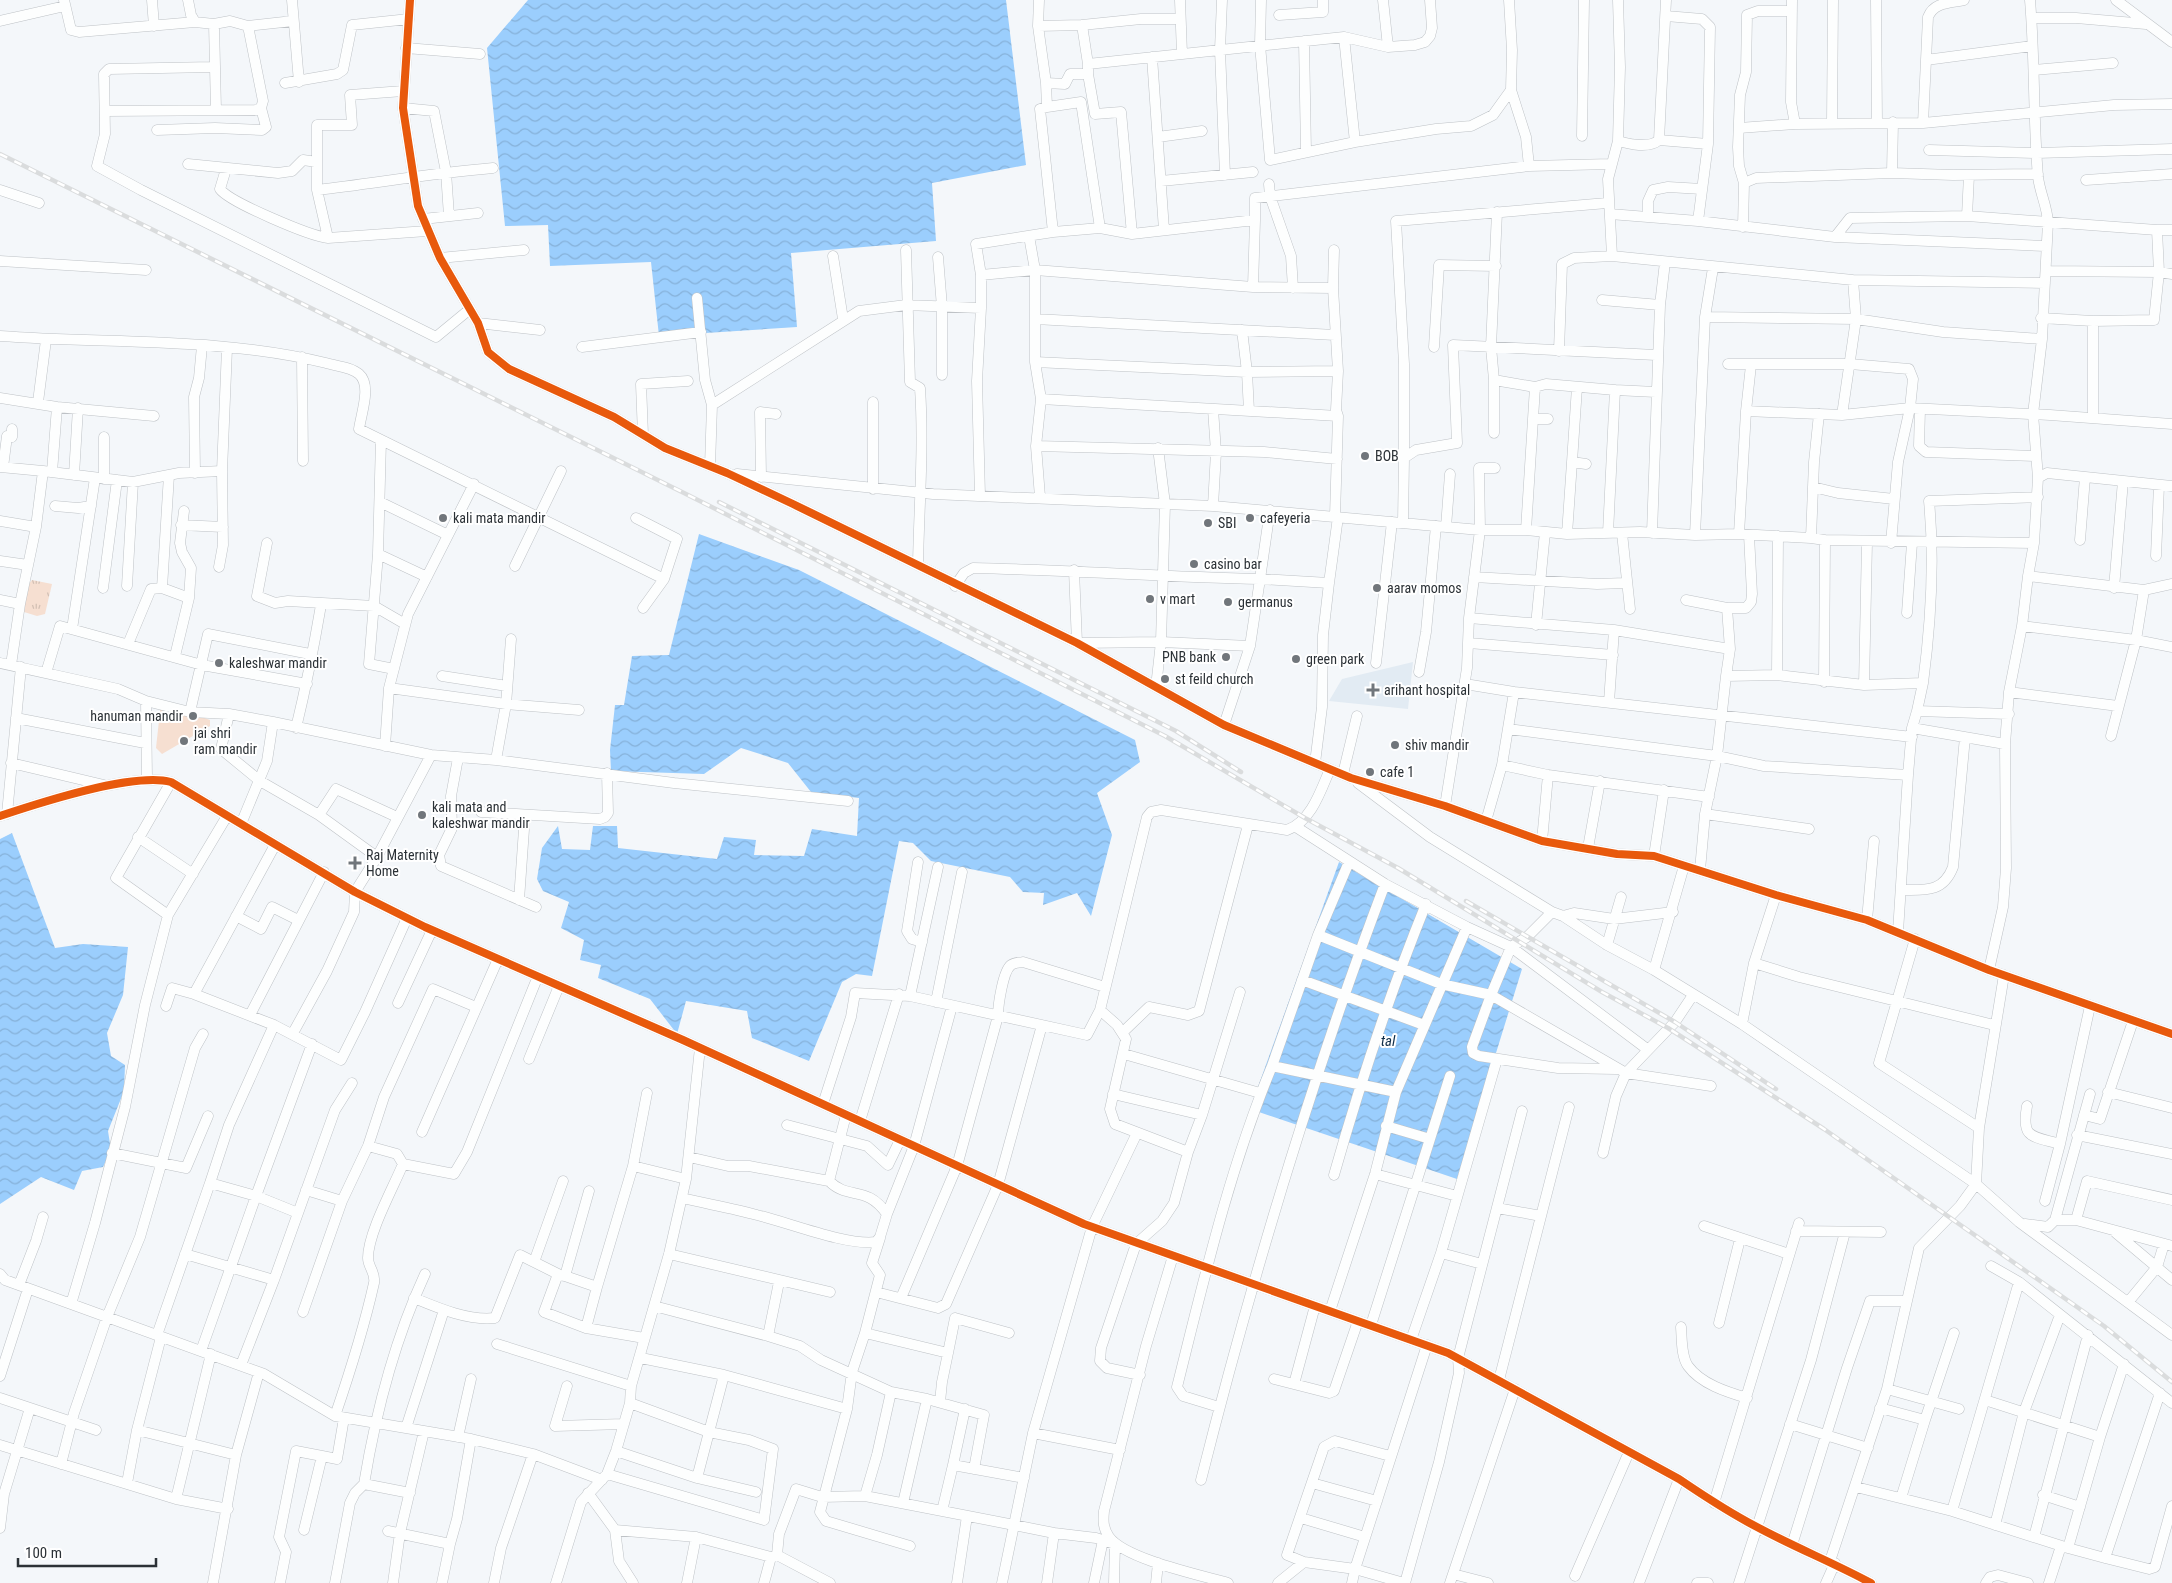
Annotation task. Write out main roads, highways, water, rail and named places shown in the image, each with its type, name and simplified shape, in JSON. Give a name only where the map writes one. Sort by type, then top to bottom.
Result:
[{"type":"water","points":[[528,0],[1006,0],[1026,165],[932,183],[936,241],[791,253],[797,327],[659,336],[651,262],[550,266],[548,225],[505,226],[487,48]]},
{"type":"water","points":[[699,534],[799,570],[1135,740],[1140,762],[1097,793],[1112,835],[1091,916],[1077,893],[1043,905],[1044,893],[1023,892],[1010,877],[931,861],[913,843],[899,841],[872,976],[856,974],[842,982],[809,1061],[752,1038],[747,1011],[686,1001],[677,1034],[650,999],[598,978],[601,965],[580,960],[584,940],[561,928],[569,902],[543,891],[537,879],[542,848],[558,826],[562,849],[590,850],[593,826],[617,826],[618,848],[717,859],[724,837],[756,840],[754,855],[804,856],[812,829],[857,836],[859,798],[811,792],[788,763],[741,748],[704,774],[611,771],[610,750],[615,705],[624,705],[632,656],[669,655]]},
{"type":"water","points":[[12,833],[55,948],[83,944],[128,947],[123,995],[107,1033],[111,1056],[125,1065],[124,1091],[108,1131],[111,1150],[103,1167],[82,1171],[74,1190],[41,1177],[0,1204],[0,839]]},
{"type":"water","name":"tal","points":[[1339,862],[1522,969],[1457,1179],[1250,1109]]},
{"type":"railway","points":[[0,154],[684,493],[1165,736],[1305,818],[1398,868],[1602,992],[1668,1028],[1824,1129],[2104,1326],[2172,1382]]},
{"type":"railway","points":[[719,502],[1176,731],[1241,772]]},
{"type":"railway","points":[[1466,901],[1675,1022],[1776,1089]]},
{"type":"place","name":"BOB","points":[[1365,456]]},
{"type":"place","name":"kali mata mandir","points":[[443,518]]},
{"type":"place","name":"cafeyeria","points":[[1250,518]]},
{"type":"place","name":"SBI","points":[[1208,523]]},
{"type":"place","name":"casino bar","points":[[1194,564]]},
{"type":"place","name":"aarav momos","points":[[1377,588]]},
{"type":"place","name":"v mart","points":[[1150,599]]},
{"type":"place","name":"germanus","points":[[1228,602]]},
{"type":"place","name":"PNB bank","points":[[1226,657]]},
{"type":"place","name":"green park","points":[[1296,659]]},
{"type":"place","name":"kaleshwar mandir","points":[[219,663]]},
{"type":"place","name":"st feild church","points":[[1165,679]]},
{"type":"place","name":"arihant hospital","points":[[1373,690]]},
{"type":"place","name":"hanuman mandir","points":[[193,716]]},
{"type":"place","name":"jai shri ram mandir","points":[[184,741]]},
{"type":"place","name":"shiv mandir","points":[[1395,745]]},
{"type":"place","name":"cafe 1","points":[[1370,772]]},
{"type":"place","name":"kali mata and kaleshwar mandir","points":[[422,815]]},
{"type":"place","name":"Raj Maternity Home","points":[[355,863]]}]
